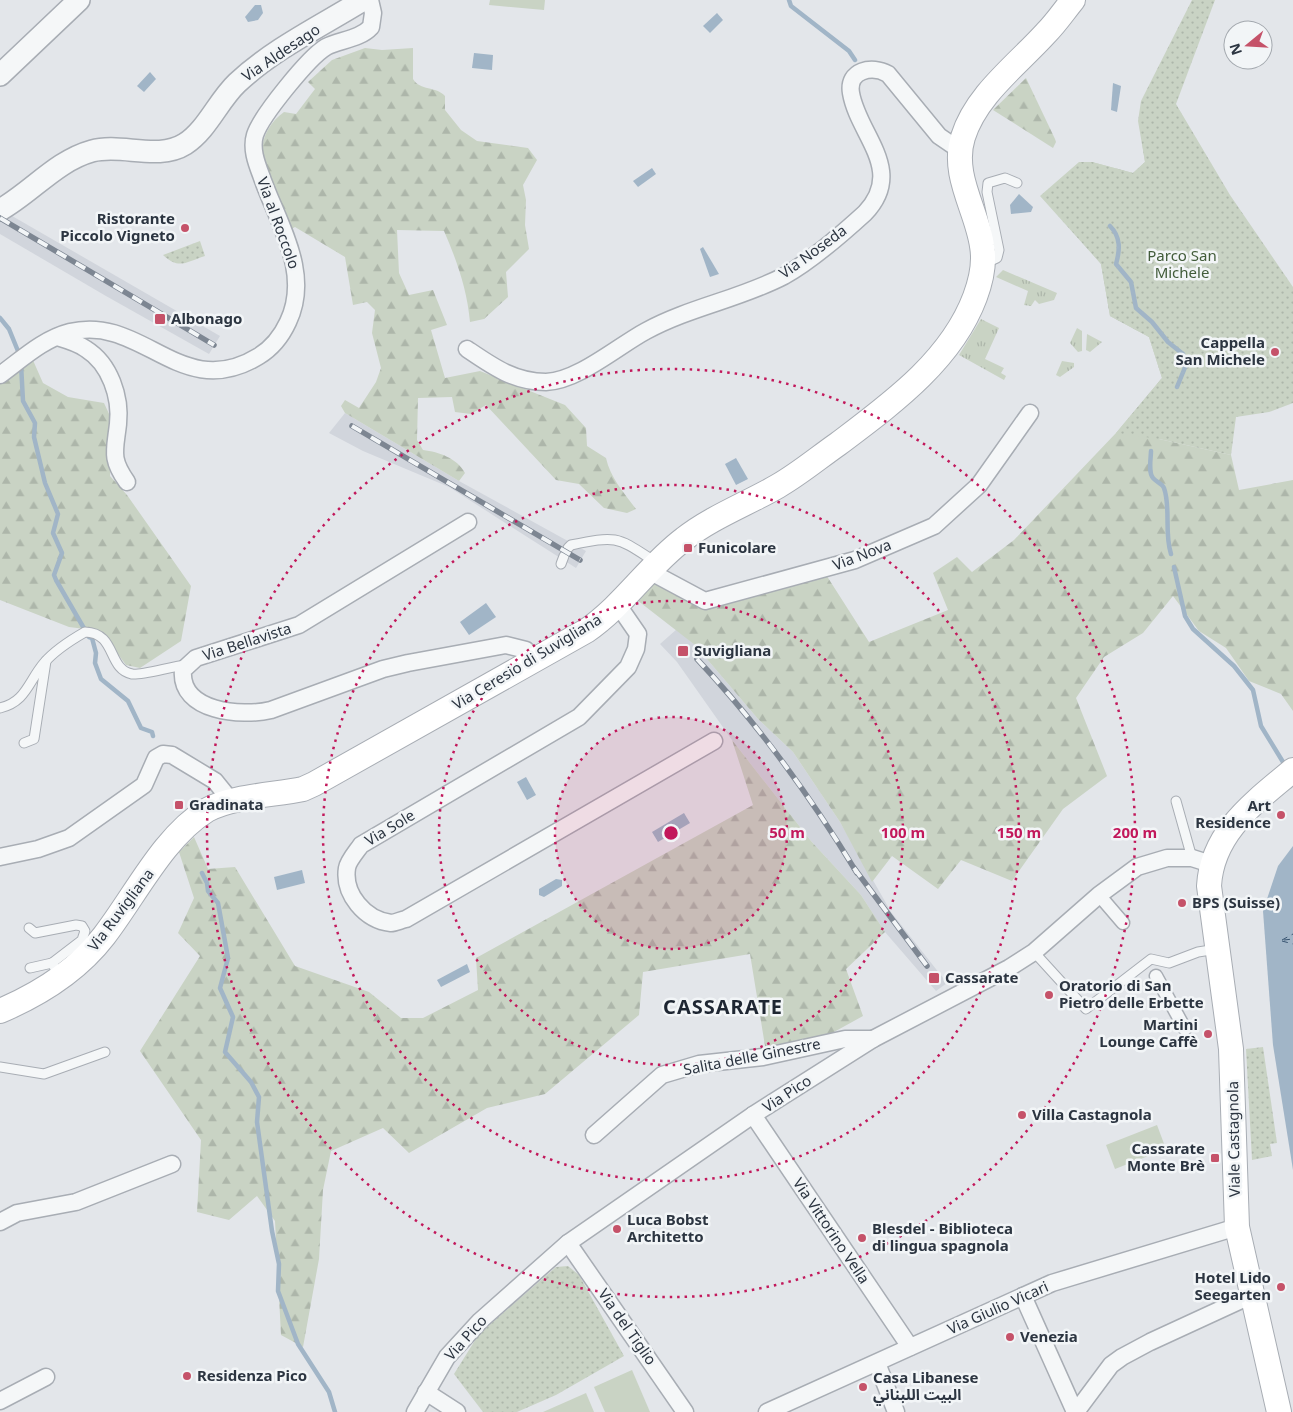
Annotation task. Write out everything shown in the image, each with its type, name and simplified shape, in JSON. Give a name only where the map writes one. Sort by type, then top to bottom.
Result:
[{"type":"main road","name":"Via Ceresio di Suvigliana","points":[[182,830],[209,809],[232,802],[293,791],[314,784],[586,631],[618,604],[653,567],[696,530],[795,476],[906,390],[942,352],[975,298],[983,264],[980,233],[964,185],[961,151],[962,140],[974,110],[1047,32],[1074,0]]},
{"type":"main road","name":"Viale Castagnola","points":[[1279,1412],[1237,1227],[1231,1049],[1210,899],[1202,861],[1219,844],[1231,828],[1293,770]]},
{"type":"main road","name":"Via Ruvigliana","points":[[0,1011],[36,994],[56,971],[79,963],[104,936],[182,830]]},
{"type":"street","points":[[0,75],[79,0]]},
{"type":"street","name":"Via Aldesago","points":[[0,210],[74,157],[94,150],[162,150],[186,144],[203,126],[229,91],[245,76],[269,58],[363,0]]},
{"type":"street","name":"Via al Roccolo","points":[[7,370],[28,354],[57,337],[81,330],[107,331],[124,336],[180,364],[210,370],[230,368],[248,361],[270,348],[285,328],[291,316],[296,303],[297,278],[292,252],[257,164],[254,146],[255,135],[270,110],[315,56],[334,44],[364,32],[371,27],[373,13],[370,0]]},
{"type":"street","name":"Via Noseda","points":[[467,348],[499,371],[512,376],[525,380],[556,381],[575,373],[666,320],[773,281],[795,269],[865,213],[873,202],[879,187],[881,170],[877,152],[851,94],[853,78],[860,71],[872,69],[881,70],[888,74],[938,136],[961,151]]},
{"type":"street","points":[[57,337],[88,350],[98,360],[112,381],[118,399],[119,410],[114,457],[118,470],[127,482]]},
{"type":"street","name":"Via Nova","points":[[653,567],[705,601],[855,560],[934,526],[979,484],[1030,413]]},
{"type":"street","name":"Via Bellavista","points":[[468,522],[300,626],[196,658],[186,665],[183,676],[184,684],[201,703],[215,708],[255,713],[271,710],[383,669],[408,663],[506,646],[526,650],[535,660]]},
{"type":"street","name":"Via Sole","points":[[618,604],[638,634],[636,649],[628,667],[579,717],[361,845],[347,867],[349,888],[355,903],[377,918],[392,923],[406,919],[714,741]]},
{"type":"street","points":[[0,857],[56,844],[69,838],[144,785],[156,758],[163,754],[172,755],[215,781],[232,802]]},
{"type":"street","name":"Via Pico","points":[[415,1412],[447,1358],[480,1321],[568,1243],[753,1115],[872,1039],[1009,968],[1034,952],[1098,896],[1137,867],[1167,858],[1202,861]]},
{"type":"street","points":[[1098,896],[1122,923]]},
{"type":"street","points":[[1156,976],[1185,1030]]},
{"type":"street","name":"Salita delle Ginestre","points":[[594,1135],[662,1075],[699,1064],[764,1057],[845,1039],[872,1039]]},
{"type":"street","name":"Via Vittorino Vella","points":[[753,1115],[910,1347]]},
{"type":"street","points":[[0,1222],[17,1213],[76,1202],[172,1164]]},
{"type":"street","name":"Via Giulio Vicari","points":[[767,1412],[1052,1283],[1237,1227]]},
{"type":"street","name":"Via del Tiglio","points":[[568,1243],[685,1412]]},
{"type":"street","points":[[1023,1296],[1076,1412],[1111,1366],[1122,1358],[1150,1342],[1252,1295]]},
{"type":"street","points":[[877,1362],[896,1412]]},
{"type":"street","points":[[0,1401],[46,1377]]},
{"type":"street","points":[[426,1392],[457,1412]]},
{"type":"lane","points":[[983,264],[997,258],[999,250],[987,192],[988,183],[1005,178],[1017,183]]},
{"type":"lane","points":[[565,556],[598,540],[617,539],[653,567]]},
{"type":"lane","points":[[0,708],[11,705],[22,698],[30,681],[46,660],[85,632],[92,632],[102,638],[110,649],[117,665],[124,672],[134,675],[161,668],[186,665]]},
{"type":"lane","points":[[24,743],[34,739],[46,660]]},
{"type":"lane","points":[[1176,801],[1202,861]]},
{"type":"lane","points":[[29,928],[35,933],[76,925],[82,926],[85,931],[82,940],[56,971],[30,968]]},
{"type":"lane","points":[[1034,952],[1086,1009],[1151,959],[1169,963],[1198,952],[1217,949]]},
{"type":"lane","points":[[0,1067],[44,1074],[105,1052]]},
{"type":"shaded area","points":[[0,209],[220,336],[209,354],[0,234]]},
{"type":"shaded area","points":[[345,413],[459,481],[586,551],[576,568],[449,487],[363,451],[329,433]]},
{"type":"shaded area","points":[[677,629],[695,645],[758,719],[793,752],[840,822],[891,912],[947,983],[936,991],[885,932],[861,895],[811,841],[732,740],[677,662],[660,644]]},
{"type":"green space","points":[[490,0],[545,0],[544,10],[489,5]]},
{"type":"green space","name":"Parco San Michele","points":[[1192,0],[1215,0],[1176,104],[1230,195],[1293,287],[1293,403],[1269,412],[1236,417],[1231,455],[1159,439],[1116,433],[1162,378],[1149,337],[1110,316],[1101,264],[1040,196],[1079,162],[1092,162],[1133,173],[1145,162],[1138,121],[1141,101]]},
{"type":"green space","points":[[365,48],[382,50],[413,48],[413,79],[416,83],[445,96],[445,110],[461,130],[477,141],[528,148],[537,160],[523,185],[526,200],[525,225],[529,249],[506,272],[508,297],[484,319],[470,322],[467,298],[461,275],[444,231],[397,230],[399,273],[409,295],[433,290],[447,325],[431,330],[445,378],[480,371],[565,405],[586,428],[587,446],[606,458],[614,478],[636,509],[627,513],[604,508],[579,484],[556,480],[486,405],[471,414],[455,412],[452,397],[418,398],[417,440],[423,450],[441,454],[457,463],[465,473],[459,481],[345,413],[341,406],[345,400],[359,408],[376,382],[381,368],[372,333],[375,310],[367,302],[353,305],[345,257],[295,227],[289,230],[269,179],[263,159],[262,146],[268,129],[275,120],[284,112],[296,114],[315,89],[308,82],[332,60]]},
{"type":"green space","points":[[1026,78],[1055,139],[1056,142],[1053,148],[993,110]]},
{"type":"green space","points":[[1142,143],[1172,155],[1162,377],[1149,337],[1110,316],[1101,264],[1084,244],[1079,162],[1092,162],[1133,173],[1145,162]]},
{"type":"green space","points":[[200,241],[205,256],[188,262],[178,263],[169,260],[163,255]]},
{"type":"green space","points":[[1003,270],[1057,293],[1054,300],[1039,304],[1035,300],[1031,306],[1024,305],[1028,291],[996,277]]},
{"type":"green space","points":[[981,319],[999,328],[985,359],[1004,368],[1001,373],[1006,376],[1004,380],[959,355]]},
{"type":"green space","points":[[1077,328],[1082,331],[1082,351],[1078,352],[1070,343]]},
{"type":"green space","points":[[1087,334],[1102,342],[1090,352],[1086,350]]},
{"type":"green space","points":[[32,358],[43,383],[68,397],[104,403],[110,416],[110,476],[127,495],[191,586],[181,641],[140,668],[126,665],[101,631],[69,627],[0,600],[0,382]]},
{"type":"green space","points":[[1062,361],[1074,363],[1074,367],[1060,377],[1056,375]]},
{"type":"green space","points":[[1162,378],[1159,439],[1231,455],[1239,490],[1293,480],[1293,711],[1281,694],[1249,681],[1226,648],[1199,631],[1173,596],[1143,633],[1104,657],[1076,698],[1107,776],[1063,809],[1012,881],[961,860],[938,889],[892,856],[872,882],[840,822],[793,752],[758,719],[695,645],[637,600],[657,581],[705,601],[823,570],[869,642],[948,610],[933,573],[957,557],[972,572],[1014,540],[1116,433]]},
{"type":"green space","points":[[732,740],[811,841],[861,895],[885,932],[846,969],[863,1016],[814,1043],[766,1052],[750,954],[643,972],[639,1015],[545,1094],[487,1108],[409,1153],[383,1128],[331,1151],[323,1190],[319,1259],[303,1347],[281,1335],[275,1221],[257,1196],[229,1220],[197,1212],[201,1140],[140,1051],[200,956],[178,933],[194,898],[179,852],[194,837],[208,869],[235,867],[295,966],[369,992],[401,1018],[423,1018],[478,990],[476,958],[753,805]]},
{"type":"green space","points":[[1263,1047],[1277,1143],[1270,1144],[1272,1156],[1252,1160],[1246,1049]]},
{"type":"green space","points":[[1157,1125],[1166,1149],[1115,1169],[1106,1145]]},
{"type":"green space","points":[[568,1266],[579,1275],[624,1356],[556,1395],[517,1412],[483,1412],[454,1374],[479,1334],[556,1267]]},
{"type":"green space","points":[[632,1370],[650,1412],[605,1412],[594,1387]]},
{"type":"green space","points":[[586,1393],[594,1412],[543,1412]]},
{"type":"water","points":[[255,5],[261,5],[263,13],[258,20],[248,22],[245,17]]},
{"type":"water","points":[[717,13],[723,20],[710,33],[703,26]]},
{"type":"water","points":[[474,53],[493,55],[492,70],[472,68]]},
{"type":"water","points":[[150,72],[156,79],[144,92],[137,86]]},
{"type":"water","points":[[1113,83],[1121,86],[1117,112],[1111,110]]},
{"type":"water","points":[[652,168],[656,174],[638,187],[633,181]]},
{"type":"water","points":[[1019,194],[1033,207],[1031,212],[1011,214],[1010,205]]},
{"type":"water","points":[[703,247],[719,274],[710,277],[700,249]]},
{"type":"water","points":[[736,458],[748,479],[736,485],[725,464]]},
{"type":"water","points":[[486,603],[496,617],[469,635],[460,622]]},
{"type":"water","points":[[526,777],[536,795],[527,800],[517,782]]},
{"type":"water","points":[[684,813],[690,823],[658,842],[652,832]]},
{"type":"water","points":[[1293,846],[1293,1170],[1273,1045],[1263,911],[1278,866]]},
{"type":"water","points":[[302,870],[305,883],[277,890],[274,877]]},
{"type":"water","points":[[556,879],[562,880],[562,886],[544,897],[539,895],[539,889]]},
{"type":"water","points":[[467,964],[470,972],[441,987],[437,980]]},
{"type":"waterway","points":[[789,0],[791,6],[849,51],[855,60]]},
{"type":"waterway","points":[[1110,226],[1114,230],[1119,244],[1116,264],[1131,282],[1136,308],[1152,322],[1168,342],[1183,354],[1186,365],[1177,387]]},
{"type":"waterway","points":[[0,318],[9,329],[20,356]]},
{"type":"waterway","points":[[21,364],[23,401],[35,423],[34,437],[45,483],[58,514],[53,533],[62,553],[54,575],[89,637],[92,638],[96,653],[95,663],[101,679],[128,701],[141,728],[152,732],[153,736]]},
{"type":"waterway","points":[[1151,451],[1151,475],[1163,486],[1166,495],[1168,538],[1171,554]]},
{"type":"waterway","points":[[1174,567],[1185,616],[1193,629],[1234,666],[1253,690],[1261,726],[1283,762]]},
{"type":"waterway","points":[[202,873],[207,883],[208,891],[218,903],[228,958],[220,988],[233,1017],[225,1052],[251,1082],[259,1097],[257,1122],[272,1231],[279,1264],[278,1291],[298,1344],[329,1392],[335,1412]]},
{"type":"ferry route","points":[[1282,940],[1293,934]]},
{"type":"ferry route","points":[[1284,940],[1293,939]]},
{"type":"ferry route","points":[[1282,941],[1293,944]]},
{"type":"railway","points":[[0,218],[214,345]]},
{"type":"railway","points":[[352,426],[580,560]]},
{"type":"railway","points":[[697,659],[741,709],[783,762],[857,873]]},
{"type":"railway","points":[[854,868],[927,966]]},
{"type":"place","name":"Ristorante Piccolo Vigneto","points":[[185,228]]},
{"type":"place","name":"Albonago","points":[[160,319]]},
{"type":"place","name":"Cappella San Michele","points":[[1275,352]]},
{"type":"place","name":"Funicolare","points":[[688,548]]},
{"type":"place","name":"Suvigliana","points":[[683,651]]},
{"type":"place","name":"Gradinata","points":[[179,805]]},
{"type":"place","name":"Art Residence","points":[[1281,815]]},
{"type":"place","name":"BPS (Suisse)","points":[[1182,903]]},
{"type":"place","name":"Cassarate","points":[[934,978]]},
{"type":"place","name":"Oratorio di San Pietro delle Erbette","points":[[1049,995]]},
{"type":"place","name":"Martini Lounge Caffè","points":[[1208,1034]]},
{"type":"place","name":"Villa Castagnola","points":[[1022,1115]]},
{"type":"place","name":"Cassarate Monte Brè","points":[[1215,1158]]},
{"type":"place","name":"Luca Bobst Architetto","points":[[617,1229]]},
{"type":"place","name":"Blesdel - Biblioteca di lingua spagnola","points":[[862,1238]]},
{"type":"place","name":"Hotel Lido Seegarten","points":[[1281,1287]]},
{"type":"place","name":"Venezia","points":[[1010,1337]]},
{"type":"place","name":"Residenza Pico","points":[[187,1376]]},
{"type":"place","name":"Casa Libanese البيت اللبناني","points":[[863,1387]]},
{"type":"district","name":"CASSARATE","points":[[723,1007]]}]
